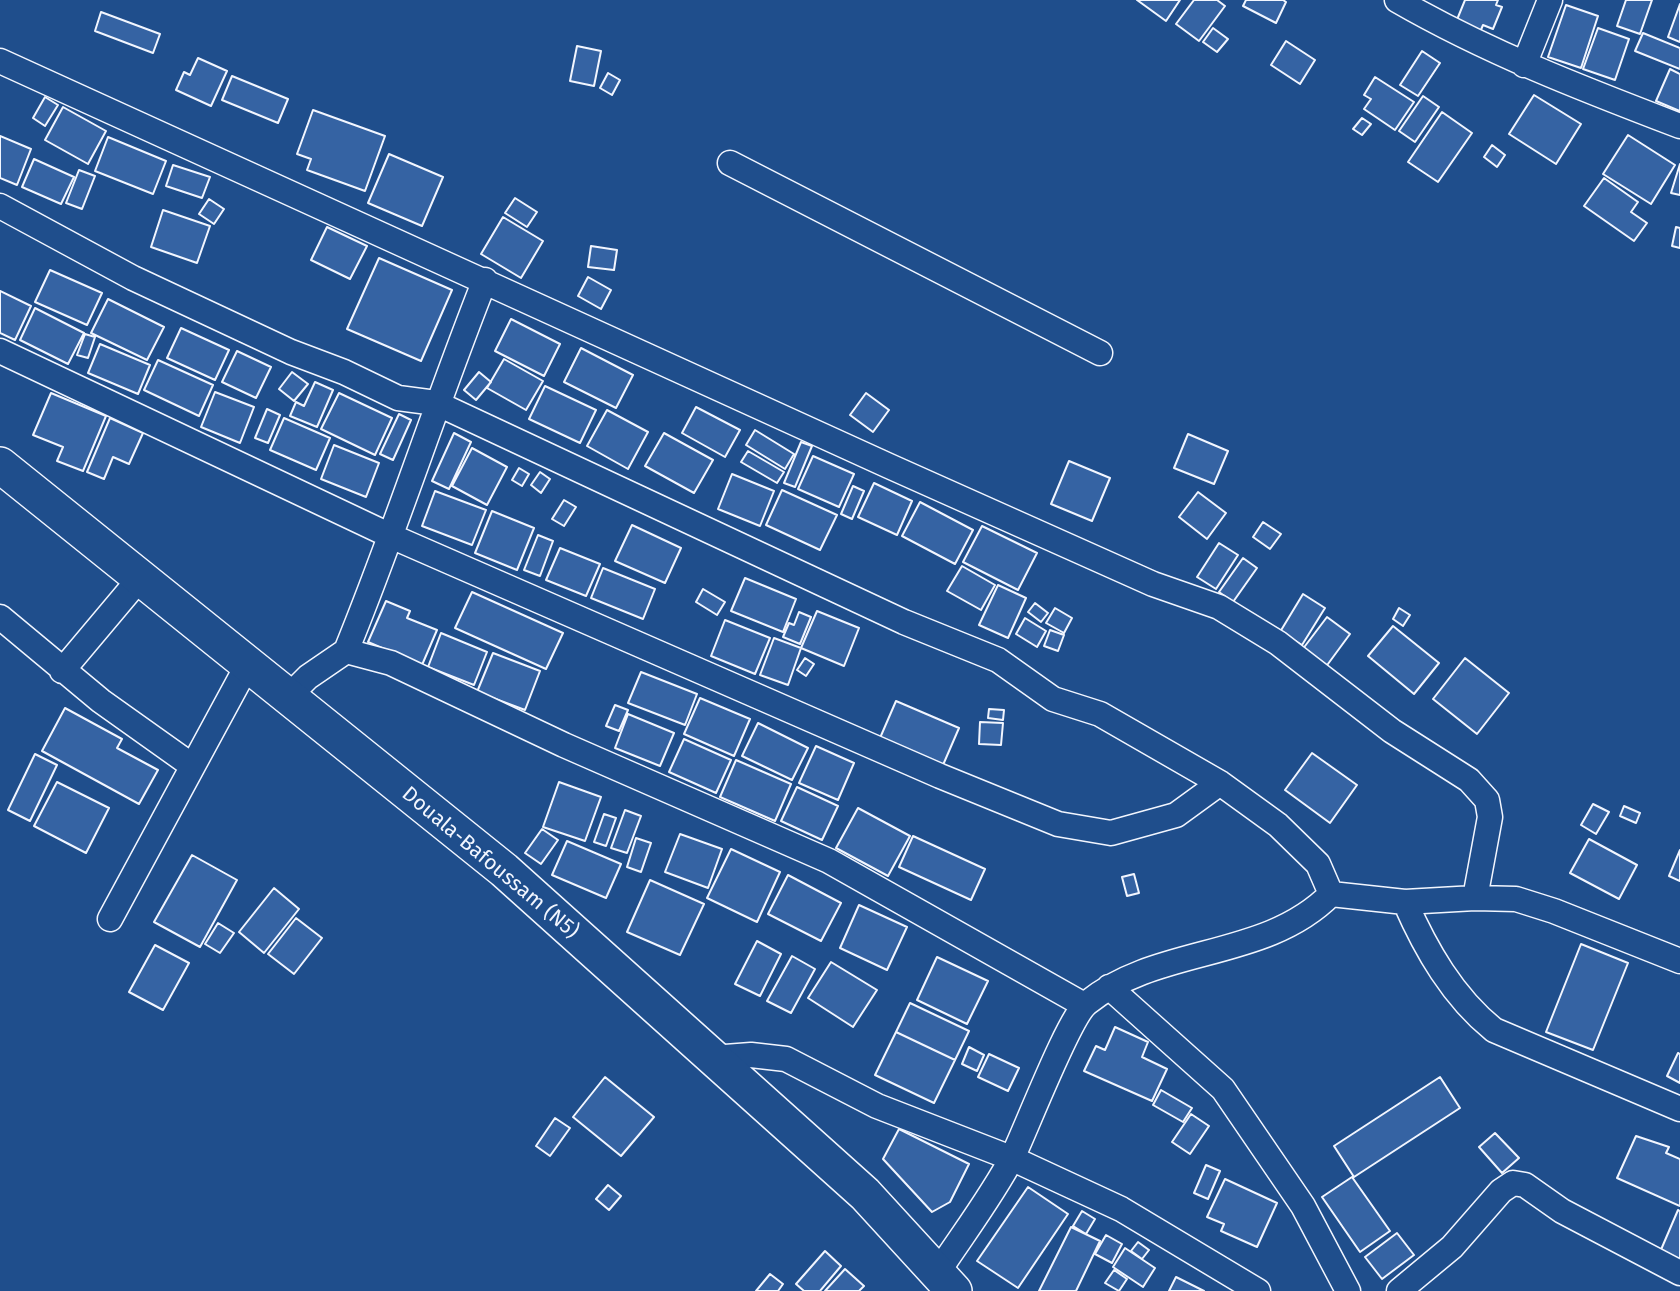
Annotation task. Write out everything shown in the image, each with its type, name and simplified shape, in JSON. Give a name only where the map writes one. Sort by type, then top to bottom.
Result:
[{"type":"highway","name":"Douala-Bafoussam (N5)","points":[[0,465],[504,870],[865,1194],[946,1281]]},
{"type":"street","points":[[1397,0],[1446,28],[1524,65],[1680,126]]},
{"type":"street","points":[[1524,65],[1550,0]]},
{"type":"street","points":[[0,61],[1102,561],[1219,607],[1278,643],[1391,731],[1469,780],[1487,800],[1490,817],[1475,898]]},
{"type":"street","points":[[730,163],[1100,353]]},
{"type":"street","points":[[0,206],[133,278],[291,352],[344,372],[398,398],[436,403],[618,491],[904,622],[999,660],[1053,699],[1100,714],[1220,783],[1278,825],[1318,864],[1331,894]]},
{"type":"street","points":[[289,696],[308,677],[346,651],[393,537],[436,403],[485,280]]},
{"type":"street","points":[[0,351],[393,537],[940,776],[1058,824],[1111,833],[1176,815],[1220,783]]},
{"type":"street","points":[[62,671],[141,577]]},
{"type":"street","points":[[0,617],[62,671],[191,765]]},
{"type":"street","points":[[346,651],[391,663],[564,745],[829,861],[1084,1005]]},
{"type":"street","points":[[110,919],[191,765],[247,666]]},
{"type":"street","points":[[1331,894],[1405,902],[1475,898],[1516,900],[1554,911],[1680,961]]},
{"type":"street","points":[[946,1281],[1011,1158],[1084,1005],[1109,987],[1149,972],[1266,937],[1312,913],[1331,894]]},
{"type":"street","points":[[1405,902],[1444,975],[1479,1018],[1494,1030],[1680,1109]]},
{"type":"street","points":[[1109,987],[1223,1089],[1303,1206],[1348,1291]]},
{"type":"street","points":[[712,1058],[751,1055],[786,1059],[877,1106],[1011,1158],[1121,1209],[1258,1291]]},
{"type":"street","points":[[1399,1291],[1452,1247],[1501,1191],[1513,1183],[1525,1185],[1562,1211],[1680,1273]]},
{"type":"building","points":[[1137,0],[1180,0],[1166,21]]},
{"type":"building","points":[[1194,0],[1217,0],[1225,6],[1199,41],[1176,24]]},
{"type":"building","points":[[1246,0],[1286,2],[1276,23],[1243,6]]},
{"type":"building","points":[[1465,0],[1498,0],[1496,5],[1502,7],[1493,29],[1483,25],[1478,37],[1454,27]]},
{"type":"building","points":[[1626,0],[1652,0],[1640,34],[1617,26]]},
{"type":"building","points":[[1680,4],[1680,42],[1668,37]]},
{"type":"building","points":[[1566,5],[1598,16],[1581,68],[1548,57]]},
{"type":"building","points":[[101,12],[160,34],[153,53],[95,31]]},
{"type":"building","points":[[1213,28],[1228,39],[1217,52],[1203,42]]},
{"type":"building","points":[[1598,28],[1629,39],[1615,80],[1583,69]]},
{"type":"building","points":[[1643,33],[1680,48],[1680,69],[1635,51]]},
{"type":"building","points":[[1286,41],[1315,60],[1300,84],[1271,65]]},
{"type":"building","points":[[577,46],[601,51],[594,86],[570,81]]},
{"type":"building","points":[[1422,51],[1440,63],[1418,96],[1400,85]]},
{"type":"building","points":[[198,58],[227,71],[211,106],[176,90],[184,72],[190,75]]},
{"type":"building","points":[[1670,69],[1680,74],[1680,111],[1656,101]]},
{"type":"building","points":[[608,73],[620,80],[612,95],[600,88]]},
{"type":"building","points":[[232,76],[288,99],[278,123],[222,100]]},
{"type":"building","points":[[1375,77],[1414,102],[1395,130],[1364,109],[1371,99],[1364,95]]},
{"type":"building","points":[[1534,95],[1581,124],[1556,164],[1509,134]]},
{"type":"building","points":[[1423,96],[1439,107],[1415,142],[1399,131]]},
{"type":"building","points":[[45,97],[58,105],[45,126],[33,118]]},
{"type":"building","points":[[63,107],[106,131],[88,164],[45,140]]},
{"type":"building","points":[[313,110],[385,136],[365,191],[307,170],[311,159],[297,154]]},
{"type":"building","points":[[1442,112],[1472,133],[1438,182],[1408,162]]},
{"type":"building","points":[[1362,118],[1371,124],[1362,135],[1353,129]]},
{"type":"building","points":[[1628,135],[1675,165],[1651,204],[1603,174]]},
{"type":"building","points":[[0,136],[31,149],[17,185],[0,178]]},
{"type":"building","points":[[108,137],[166,161],[153,194],[95,171]]},
{"type":"building","points":[[1492,145],[1505,155],[1497,167],[1484,157]]},
{"type":"building","points":[[389,154],[443,177],[422,226],[368,203]]},
{"type":"building","points":[[34,159],[74,177],[61,204],[22,187]]},
{"type":"building","points":[[1680,164],[1680,195],[1671,193]]},
{"type":"building","points":[[173,165],[210,177],[202,198],[166,186]]},
{"type":"building","points":[[79,170],[95,176],[82,209],[66,203]]},
{"type":"building","points":[[1604,178],[1638,202],[1631,212],[1647,223],[1634,241],[1584,206]]},
{"type":"building","points":[[515,198],[537,212],[527,227],[505,213]]},
{"type":"building","points":[[209,199],[224,209],[214,224],[199,214]]},
{"type":"building","points":[[163,210],[210,226],[197,263],[151,247]]},
{"type":"building","points":[[503,217],[543,241],[521,278],[481,254]]},
{"type":"building","points":[[327,227],[367,246],[350,279],[311,260]]},
{"type":"building","points":[[1676,227],[1680,228],[1680,248],[1672,246]]},
{"type":"building","points":[[591,246],[617,250],[614,270],[588,267]]},
{"type":"building","points":[[379,258],[452,290],[421,361],[347,329]]},
{"type":"building","points":[[50,270],[102,293],[87,325],[35,302]]},
{"type":"building","points":[[588,277],[611,290],[601,309],[578,296]]},
{"type":"building","points":[[0,291],[31,306],[15,340],[0,333]]},
{"type":"building","points":[[108,299],[164,327],[147,360],[91,333]]},
{"type":"building","points":[[35,308],[84,333],[68,364],[20,340]]},
{"type":"building","points":[[511,319],[560,344],[544,376],[495,351]]},
{"type":"building","points":[[181,328],[229,350],[215,380],[167,358]]},
{"type":"building","points":[[85,334],[95,337],[88,358],[77,355]]},
{"type":"building","points":[[100,344],[150,365],[138,394],[88,373]]},
{"type":"building","points":[[581,348],[633,375],[616,408],[564,382]]},
{"type":"building","points":[[237,351],[271,367],[256,398],[222,382]]},
{"type":"building","points":[[504,359],[543,381],[526,410],[487,388]]},
{"type":"building","points":[[158,360],[213,385],[199,416],[144,390]]},
{"type":"building","points":[[292,372],[308,384],[294,401],[279,389]]},
{"type":"building","points":[[479,372],[491,382],[476,400],[464,390]]},
{"type":"building","points":[[315,382],[333,390],[317,427],[290,416],[296,402],[304,406]]},
{"type":"building","points":[[545,386],[596,410],[580,443],[529,419]]},
{"type":"building","points":[[215,392],[254,407],[240,443],[201,427]]},
{"type":"building","points":[[51,393],[106,416],[83,471],[57,461],[63,447],[33,435]]},
{"type":"building","points":[[339,393],[392,418],[375,455],[321,429]]},
{"type":"building","points":[[866,393],[889,410],[873,432],[850,415]]},
{"type":"building","points":[[696,407],[740,430],[725,457],[682,433]]},
{"type":"building","points":[[267,409],[280,415],[268,443],[255,438]]},
{"type":"building","points":[[607,410],[648,432],[628,469],[587,446]]},
{"type":"building","points":[[399,414],[411,420],[393,460],[380,454]]},
{"type":"building","points":[[110,418],[143,433],[129,464],[113,457],[104,479],[87,472]]},
{"type":"building","points":[[284,418],[330,438],[316,470],[270,450]]},
{"type":"building","points":[[755,430],[794,454],[785,469],[746,445]]},
{"type":"building","points":[[454,433],[471,442],[449,489],[432,481]]},
{"type":"building","points":[[664,433],[713,460],[694,493],[645,466]]},
{"type":"building","points":[[1188,434],[1228,451],[1214,484],[1174,468]]},
{"type":"building","points":[[801,442],[812,446],[795,487],[784,483]]},
{"type":"building","points":[[334,445],[379,463],[366,497],[321,479]]},
{"type":"building","points":[[472,448],[507,467],[487,505],[452,486]]},
{"type":"building","points":[[748,451],[784,472],[777,483],[741,462]]},
{"type":"building","points":[[813,456],[854,474],[839,507],[798,489]]},
{"type":"building","points":[[1069,461],[1110,478],[1092,521],[1051,504]]},
{"type":"building","points":[[519,468],[529,474],[522,486],[512,480]]},
{"type":"building","points":[[540,472],[550,479],[541,493],[531,485]]},
{"type":"building","points":[[732,474],[774,491],[760,526],[718,509]]},
{"type":"building","points":[[874,483],[912,501],[897,535],[858,517]]},
{"type":"building","points":[[853,486],[864,491],[852,519],[841,514]]},
{"type":"building","points":[[782,490],[837,515],[820,550],[766,525]]},
{"type":"building","points":[[435,491],[486,510],[472,545],[422,526]]},
{"type":"building","points":[[1198,492],[1226,513],[1207,539],[1179,517]]},
{"type":"building","points":[[564,500],[576,507],[564,526],[552,519]]},
{"type":"building","points":[[920,502],[973,530],[955,564],[902,536]]},
{"type":"building","points":[[492,511],[534,528],[517,570],[475,553]]},
{"type":"building","points":[[1263,522],[1281,534],[1270,549],[1253,537]]},
{"type":"building","points":[[632,525],[681,548],[665,583],[615,561]]},
{"type":"building","points":[[982,526],[1037,553],[1018,590],[963,562]]},
{"type":"building","points":[[538,535],[553,541],[540,576],[524,570]]},
{"type":"building","points":[[1219,543],[1238,555],[1216,589],[1197,577]]},
{"type":"building","points":[[560,548],[600,564],[586,596],[546,580]]},
{"type":"building","points":[[1243,558],[1257,568],[1233,602],[1219,592]]},
{"type":"building","points":[[962,566],[995,585],[981,610],[947,591]]},
{"type":"building","points":[[603,568],[655,589],[643,619],[591,598]]},
{"type":"building","points":[[745,578],[796,599],[783,632],[731,611]]},
{"type":"building","points":[[998,585],[1026,598],[1008,638],[979,625]]},
{"type":"building","points":[[703,589],[725,602],[717,615],[696,602]]},
{"type":"building","points":[[472,592],[563,633],[546,669],[455,628]]},
{"type":"building","points":[[1303,594],[1325,608],[1302,645],[1280,632]]},
{"type":"building","points":[[386,601],[410,611],[407,618],[437,630],[422,665],[368,642]]},
{"type":"building","points":[[1035,603],[1048,613],[1041,622],[1028,612]]},
{"type":"building","points":[[1055,608],[1072,618],[1064,633],[1046,623]]},
{"type":"building","points":[[1399,608],[1410,615],[1403,626],[1393,619]]},
{"type":"building","points":[[817,611],[859,628],[844,666],[801,648]]},
{"type":"building","points":[[799,612],[811,617],[800,644],[783,637],[789,623],[794,625]]},
{"type":"building","points":[[1327,617],[1350,634],[1325,668],[1302,650]]},
{"type":"building","points":[[1025,618],[1046,631],[1037,647],[1016,634]]},
{"type":"building","points":[[725,620],[770,638],[755,674],[711,656]]},
{"type":"building","points":[[1393,626],[1439,663],[1414,694],[1368,656]]},
{"type":"building","points":[[1050,630],[1064,635],[1058,651],[1044,646]]},
{"type":"building","points":[[441,633],[487,652],[474,685],[428,667]]},
{"type":"building","points":[[774,638],[801,648],[788,685],[760,675]]},
{"type":"building","points":[[493,653],[540,671],[525,710],[477,692]]},
{"type":"building","points":[[805,658],[814,664],[806,676],[797,670]]},
{"type":"building","points":[[1465,658],[1509,693],[1477,734],[1433,699]]},
{"type":"building","points":[[641,672],[697,694],[685,725],[628,703]]},
{"type":"building","points":[[700,698],[750,719],[734,756],[684,734]]},
{"type":"building","points":[[896,701],[959,728],[943,765],[880,738]]},
{"type":"building","points":[[615,705],[628,710],[619,731],[606,726]]},
{"type":"building","points":[[65,708],[122,739],[117,748],[158,770],[139,804],[42,751]]},
{"type":"building","points":[[989,709],[1004,710],[1003,720],[988,718]]},
{"type":"building","points":[[628,714],[674,733],[660,766],[615,748]]},
{"type":"building","points":[[980,722],[1003,723],[1001,745],[979,744]]},
{"type":"building","points":[[758,723],[808,748],[792,780],[742,756]]},
{"type":"building","points":[[684,739],[731,760],[716,793],[669,772]]},
{"type":"building","points":[[816,746],[854,763],[838,800],[799,783]]},
{"type":"building","points":[[1312,753],[1357,785],[1330,823],[1285,790]]},
{"type":"building","points":[[35,754],[57,765],[30,821],[8,810]]},
{"type":"building","points":[[736,760],[791,784],[775,821],[720,797]]},
{"type":"building","points":[[57,782],[109,808],[86,853],[34,826]]},
{"type":"building","points":[[559,782],[601,797],[585,841],[543,827]]},
{"type":"building","points":[[797,787],[838,806],[822,840],[781,821]]},
{"type":"building","points":[[1593,804],[1609,812],[1596,834],[1581,825]]},
{"type":"building","points":[[1624,806],[1640,813],[1636,823],[1620,816]]},
{"type":"building","points":[[858,808],[910,836],[888,876],[836,848]]},
{"type":"building","points":[[625,810],[641,816],[627,853],[611,848]]},
{"type":"building","points":[[604,814],[616,818],[606,846],[594,842]]},
{"type":"building","points":[[542,829],[558,840],[541,864],[525,853]]},
{"type":"building","points":[[680,834],[722,849],[708,888],[665,872]]},
{"type":"building","points":[[913,836],[985,869],[971,900],[899,867]]},
{"type":"building","points":[[636,838],[651,843],[641,872],[627,867]]},
{"type":"building","points":[[1589,839],[1637,865],[1619,899],[1570,873]]},
{"type":"building","points":[[567,841],[621,864],[606,898],[552,875]]},
{"type":"building","points":[[731,849],[780,872],[757,922],[707,898]]},
{"type":"building","points":[[1680,850],[1680,881],[1669,876]]},
{"type":"building","points":[[192,855],[237,880],[200,947],[154,922]]},
{"type":"building","points":[[1134,874],[1139,893],[1127,896],[1122,877]]},
{"type":"building","points":[[788,875],[841,903],[821,941],[768,914]]},
{"type":"building","points":[[650,880],[704,904],[680,955],[627,932]]},
{"type":"building","points":[[274,888],[299,909],[264,953],[239,932]]},
{"type":"building","points":[[859,905],[907,927],[887,970],[840,948]]},
{"type":"building","points":[[296,918],[322,938],[294,974],[268,954]]},
{"type":"building","points":[[218,923],[234,933],[220,953],[205,944]]},
{"type":"building","points":[[757,941],[781,954],[760,996],[735,984]]},
{"type":"building","points":[[1581,944],[1628,963],[1593,1050],[1546,1032]]},
{"type":"building","points":[[155,945],[189,963],[163,1010],[129,992]]},
{"type":"building","points":[[792,956],[815,969],[791,1013],[767,1001]]},
{"type":"building","points":[[937,957],[988,981],[967,1024],[917,1000]]},
{"type":"building","points":[[831,962],[877,990],[853,1027],[808,998]]},
{"type":"building","points":[[910,1003],[969,1031],[955,1060],[896,1032]]},
{"type":"building","points":[[1115,1027],[1148,1042],[1142,1057],[1167,1069],[1152,1101],[1084,1071],[1096,1046],[1105,1050]]},
{"type":"building","points":[[896,1032],[955,1060],[934,1103],[875,1075]]},
{"type":"building","points":[[969,1047],[984,1055],[977,1071],[962,1064]]},
{"type":"building","points":[[1678,1053],[1680,1054],[1680,1083],[1667,1076]]},
{"type":"building","points":[[989,1054],[1019,1068],[1008,1091],[978,1077]]},
{"type":"building","points":[[605,1077],[654,1117],[621,1156],[573,1117]]},
{"type":"building","points":[[1440,1077],[1460,1108],[1354,1177],[1334,1146]]},
{"type":"building","points":[[1161,1090],[1192,1108],[1183,1122],[1153,1105]]},
{"type":"building","points":[[1191,1114],[1209,1126],[1190,1154],[1172,1142]]},
{"type":"building","points":[[555,1118],[570,1128],[550,1156],[536,1146]]},
{"type":"building","points":[[899,1129],[969,1164],[950,1202],[932,1212],[883,1159]]},
{"type":"building","points":[[1495,1133],[1519,1158],[1502,1173],[1479,1147]]},
{"type":"building","points":[[1636,1136],[1669,1147],[1666,1153],[1680,1159],[1680,1206],[1617,1178]]},
{"type":"building","points":[[1206,1165],[1220,1171],[1208,1199],[1194,1193]]},
{"type":"building","points":[[1352,1177],[1390,1231],[1360,1252],[1322,1197]]},
{"type":"building","points":[[1225,1179],[1277,1203],[1257,1247],[1221,1231],[1224,1224],[1207,1217]]},
{"type":"building","points":[[608,1185],[621,1196],[609,1210],[596,1199]]},
{"type":"building","points":[[1028,1187],[1068,1214],[1018,1288],[977,1261]]},
{"type":"building","points":[[1678,1210],[1680,1211],[1680,1261],[1660,1252]]},
{"type":"building","points":[[1082,1211],[1095,1219],[1086,1234],[1073,1226]]},
{"type":"building","points":[[1071,1227],[1100,1241],[1076,1291],[1039,1291]]},
{"type":"building","points":[[1397,1233],[1414,1255],[1382,1279],[1365,1257]]},
{"type":"building","points":[[1106,1235],[1122,1244],[1112,1263],[1095,1254]]},
{"type":"building","points":[[1138,1242],[1149,1250],[1142,1259],[1131,1251]]},
{"type":"building","points":[[1125,1248],[1155,1268],[1143,1287],[1113,1267]]},
{"type":"building","points":[[825,1251],[841,1266],[820,1291],[804,1291],[796,1284]]},
{"type":"building","points":[[845,1269],[864,1286],[859,1291],[825,1291]]},
{"type":"building","points":[[1114,1270],[1127,1279],[1119,1291],[1105,1283]]},
{"type":"building","points":[[770,1274],[783,1284],[778,1291],[756,1291]]},
{"type":"building","points":[[1176,1277],[1204,1291],[1169,1291]]}]
